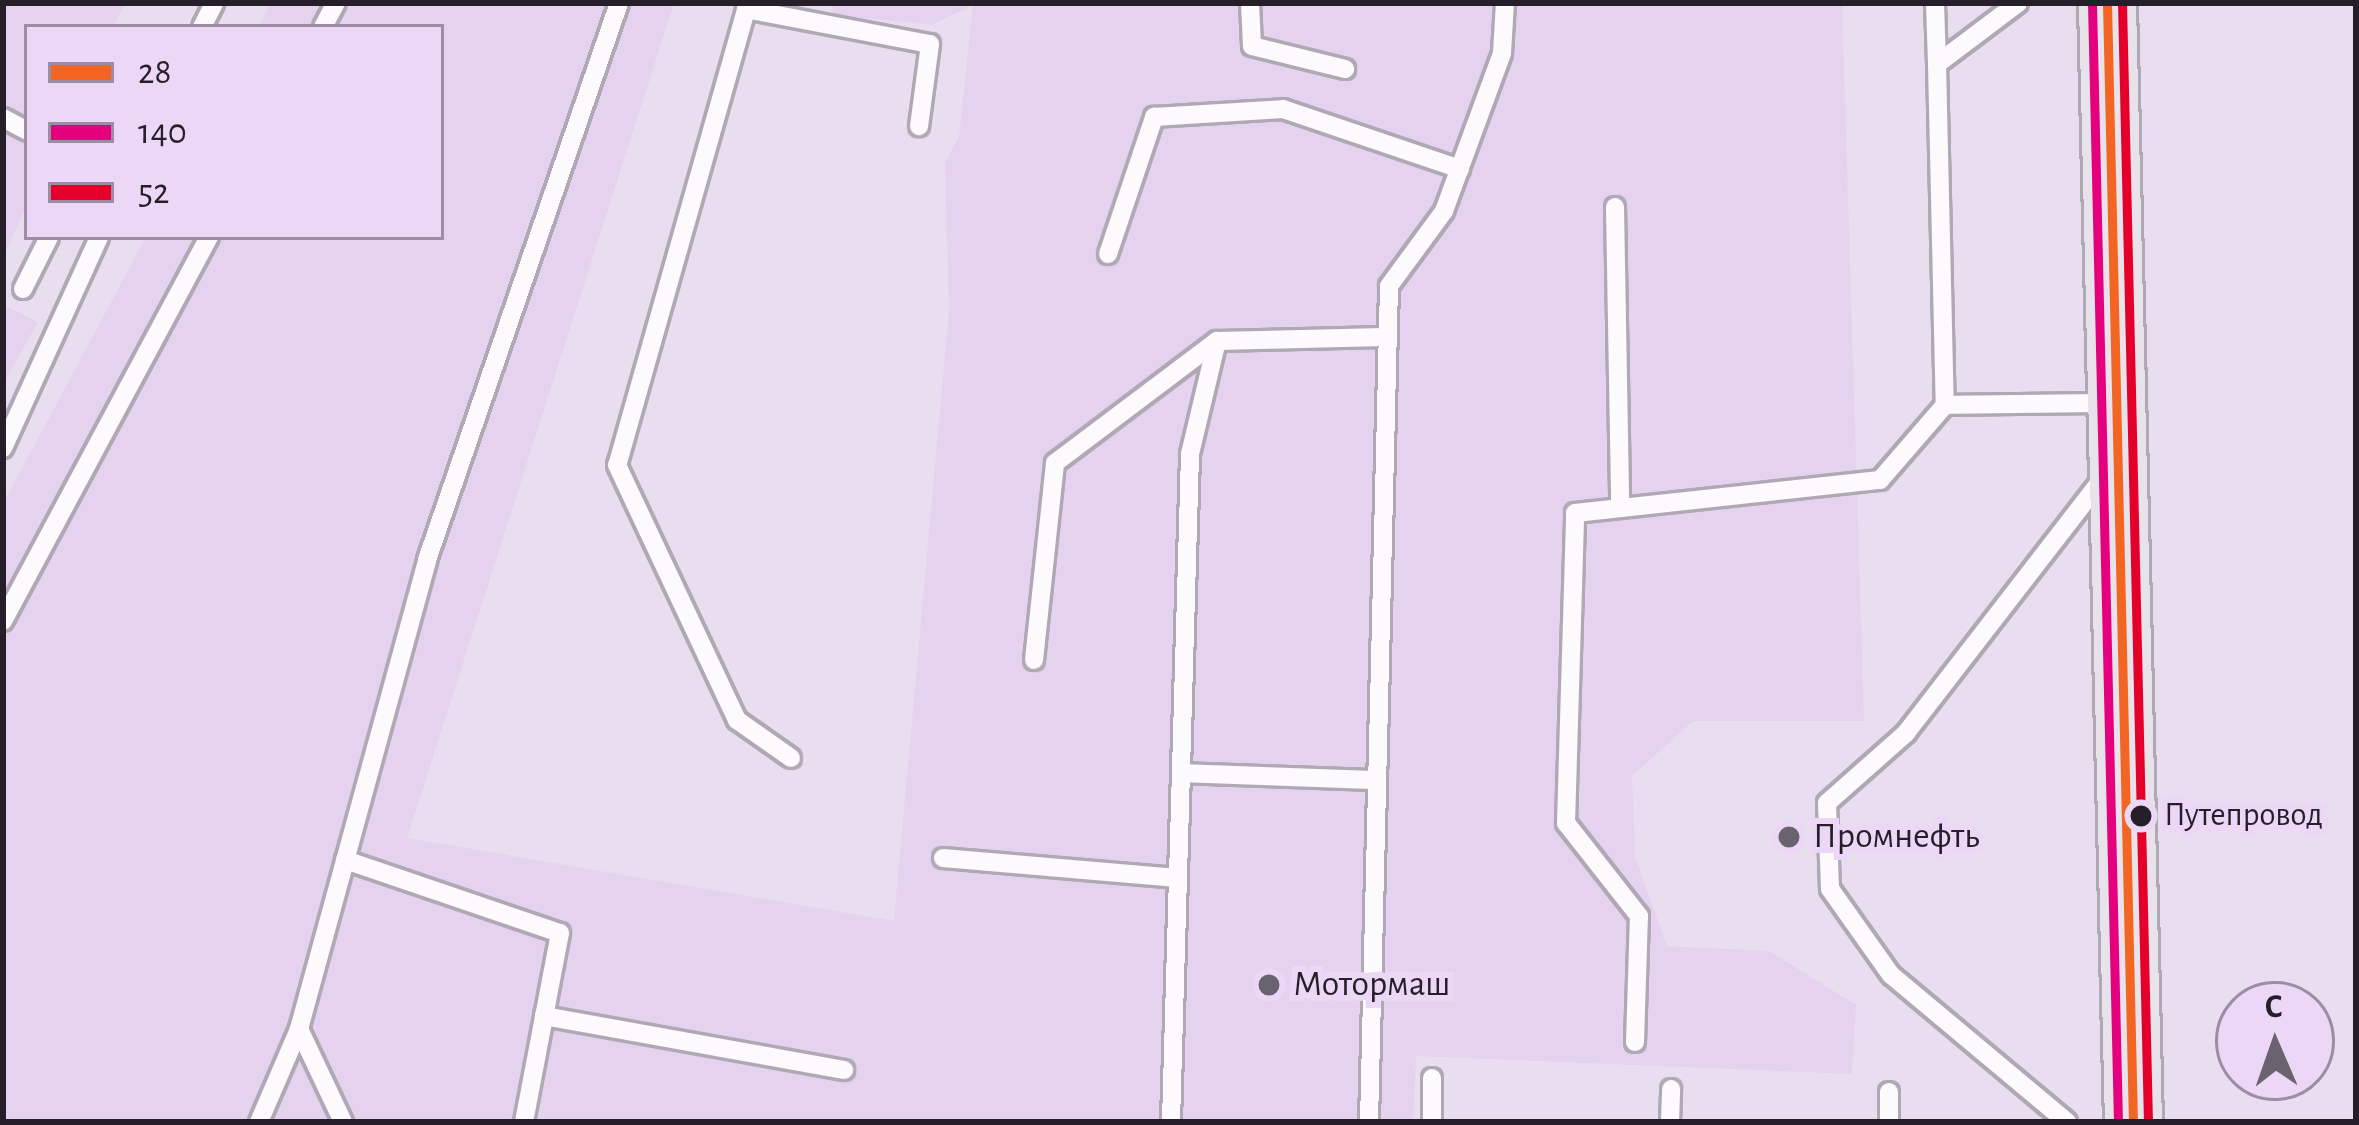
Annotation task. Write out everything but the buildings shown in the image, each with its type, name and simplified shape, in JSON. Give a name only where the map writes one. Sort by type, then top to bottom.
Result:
[{"type":"main road","points":[[2107,3],[2133,1122]]},
{"type":"lane","points":[[259,1122],[299,1029],[427,560],[620,3]]},
{"type":"lane","points":[[1250,3],[1252,46],[1345,69]]},
{"type":"lane","points":[[1370,1122],[1389,286],[1444,212],[1502,53],[1505,3]]},
{"type":"lane","points":[[1636,1042],[1639,916],[1566,823],[1575,513],[1880,480],[1945,405],[1935,3]]},
{"type":"lane","points":[[1937,64],[2018,3]]},
{"type":"lane","points":[[791,758],[737,720],[617,465],[747,6],[930,44],[919,126]]},
{"type":"lane","points":[[1108,254],[1154,117],[1283,109],[1460,169]]},
{"type":"lane","points":[[1615,207],[1620,508]]},
{"type":"lane","points":[[23,289],[48,240]]},
{"type":"lane","points":[[3,448],[9,423],[98,240]]},
{"type":"lane","points":[[3,621],[207,240]]},
{"type":"lane","points":[[1034,660],[1055,463],[1217,341],[1385,337]]},
{"type":"lane","points":[[1171,1122],[1190,454],[1217,341]]},
{"type":"lane","points":[[1945,405],[2120,429],[1906,733],[1827,803],[1830,889],[1892,975],[2067,1122]]},
{"type":"lane","points":[[1182,772],[1377,780]]},
{"type":"lane","points":[[943,858],[1178,878]]},
{"type":"lane","points":[[345,860],[560,933],[524,1122]]},
{"type":"lane","points":[[544,1016],[844,1070]]},
{"type":"lane","points":[[299,1029],[343,1122]]},
{"type":"lane","points":[[1432,1078],[1432,1122]]},
{"type":"lane","points":[[1670,1122],[1671,1089]]},
{"type":"lane","points":[[1889,1092],[1889,1122]]},
{"type":"shaded area","points":[[3,3],[125,3],[114,24],[24,24],[24,212],[3,258]]},
{"type":"shaded area","points":[[271,3],[674,3],[407,838],[894,921],[949,310],[945,163],[959,137],[973,5],[932,25],[832,15],[833,3],[1842,3],[1864,721],[1693,721],[1632,776],[1635,857],[1667,946],[1769,951],[1856,1005],[1852,1074],[1416,1056],[1413,1122],[3,1122],[3,504],[144,240],[444,240],[444,24],[260,24]]},
{"type":"shaded area","points":[[3,305],[38,322],[3,385]]},
{"type":"transit line","name":"140","points":[[2092,3],[2118,1122]]},
{"type":"transit line","name":"28","points":[[2107,3],[2133,1122]]},
{"type":"transit line","name":"52","points":[[2122,3],[2148,1122]]},
{"type":"place","name":"Путепровод","points":[[2141,816]]},
{"type":"place","name":"Промнефть","points":[[1789,837]]},
{"type":"place","name":"Мотормаш","points":[[1269,985]]}]
